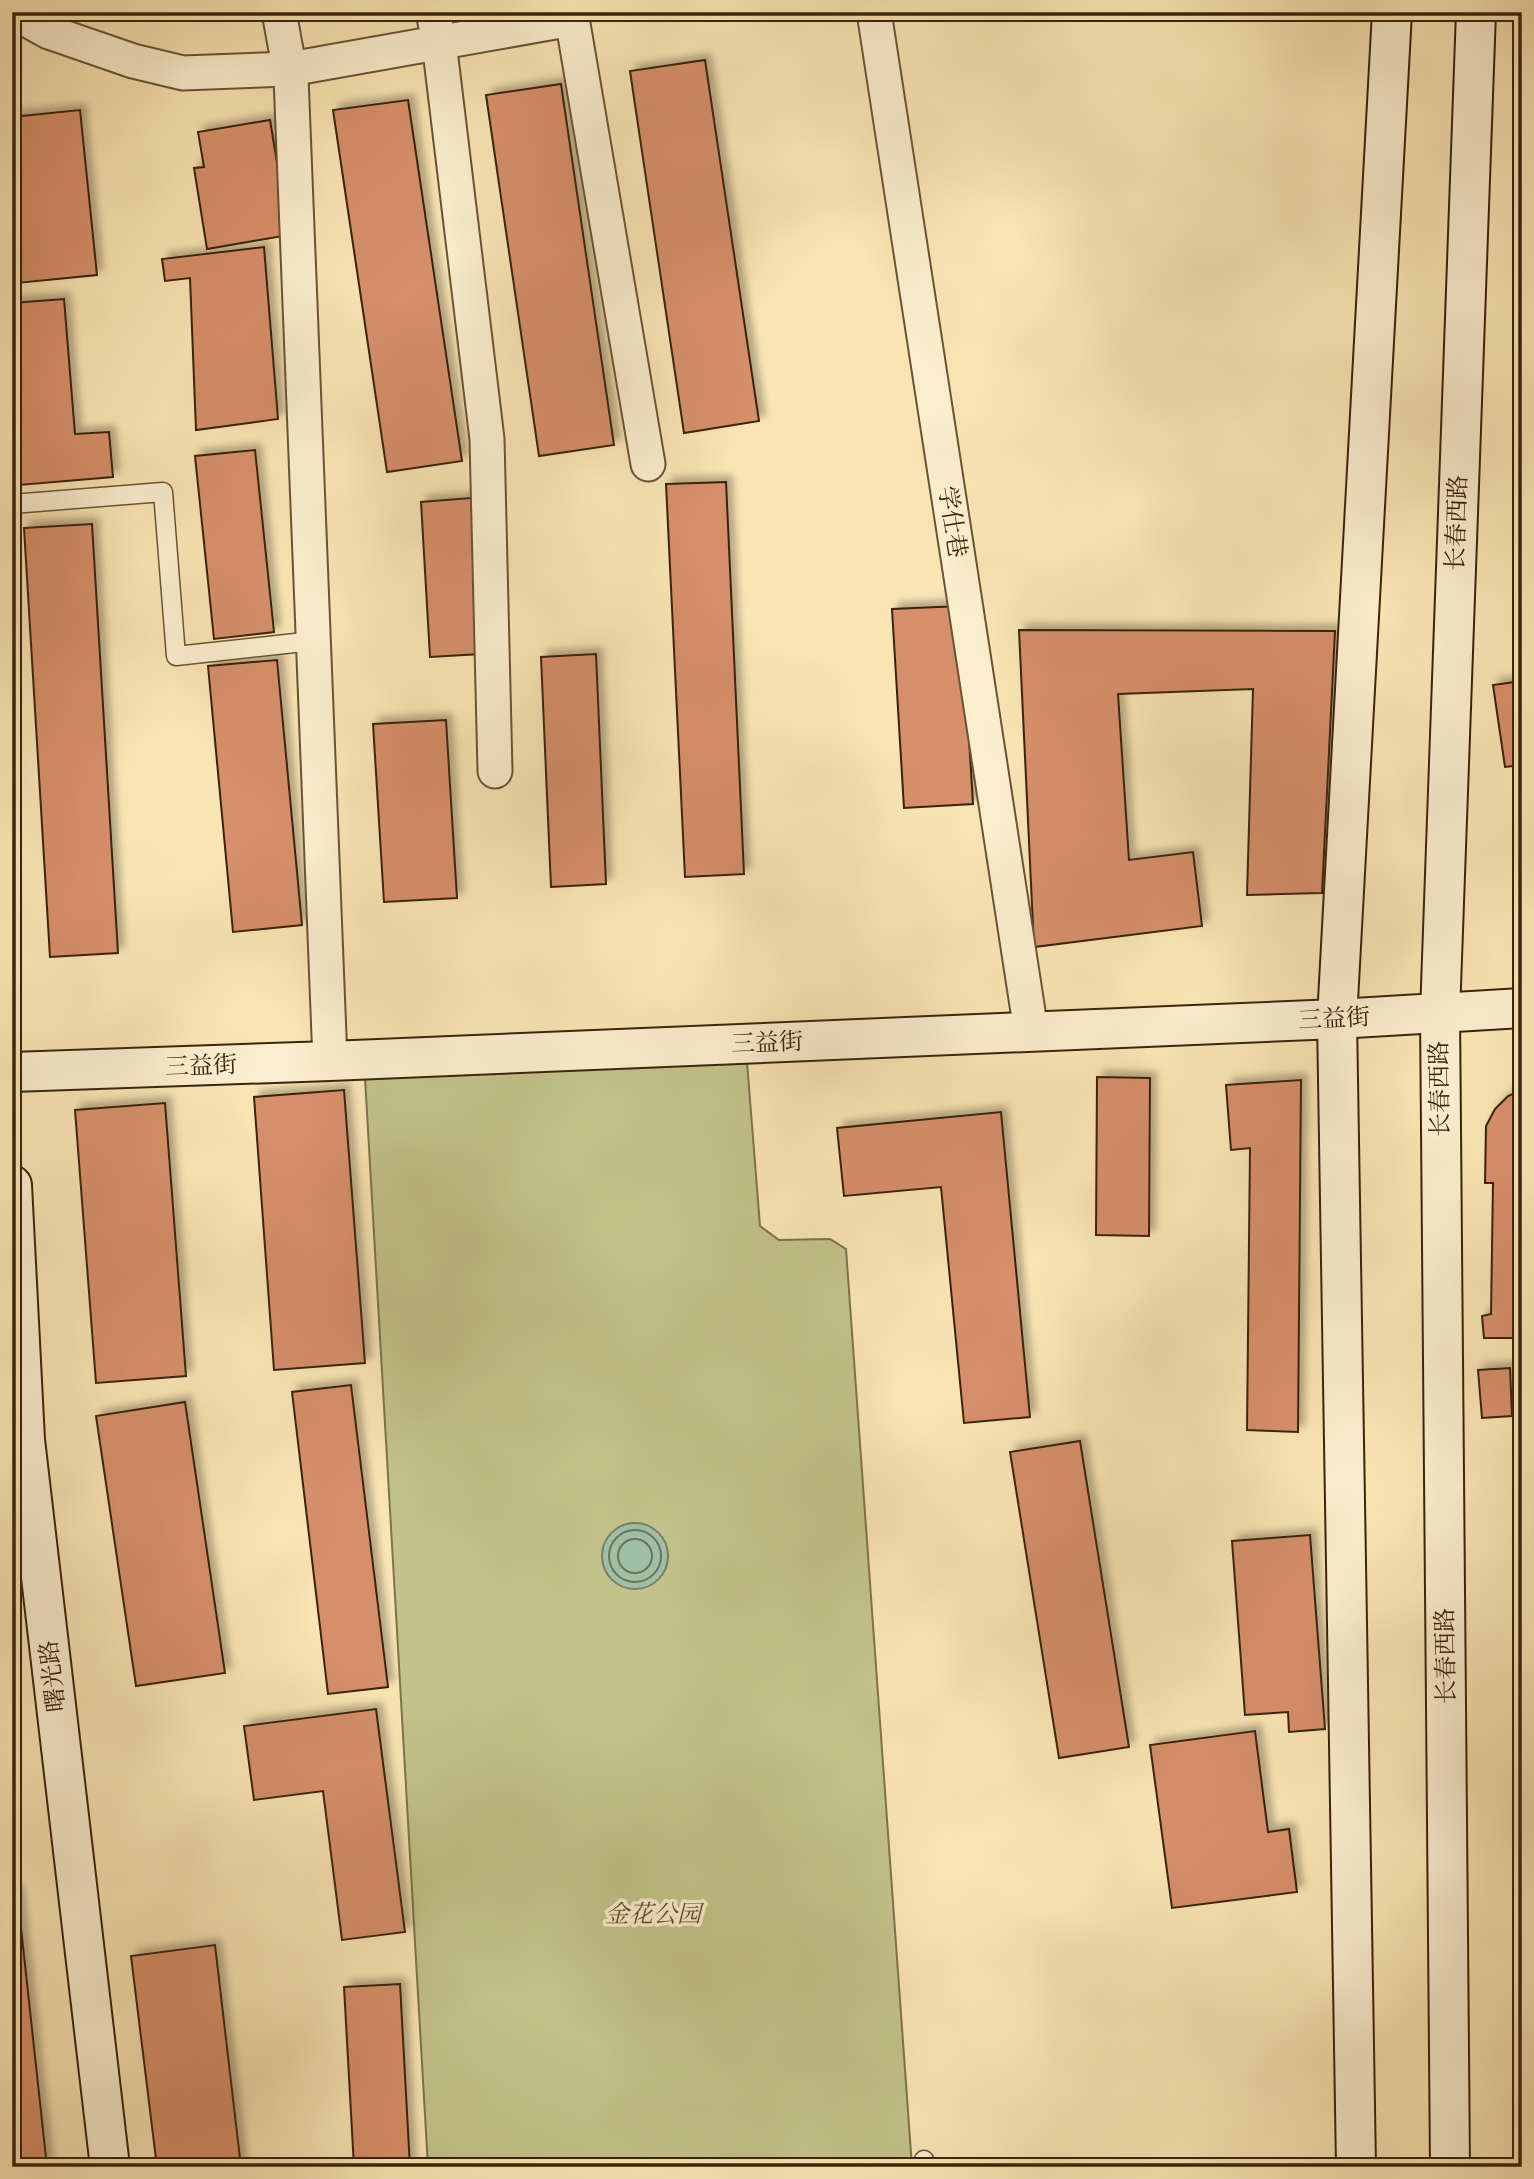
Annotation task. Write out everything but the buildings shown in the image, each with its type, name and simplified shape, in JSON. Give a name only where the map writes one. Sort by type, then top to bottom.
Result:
[{"type":"main road","points":[[1356,2167],[1337,1019],[1392,12]]},
{"type":"main road","name":"长春西路","points":[[1450,2167],[1440,1014],[1476,12]]},
{"type":"main road","name":"三益街","points":[[12,1072],[330,1062],[1337,1019],[1522,1008]]},
{"type":"main road","name":"曙光路","points":[[12,1185],[25,1440],[110,2167]]},
{"type":"street","points":[[13,12],[49,32],[133,61],[183,73],[290,69],[436,27],[571,16],[648,464]]},
{"type":"street","points":[[279,12],[290,69],[330,1062]]},
{"type":"street","name":"学仕巷","points":[[874,12],[1031,1031]]},
{"type":"street","points":[[436,27],[487,439],[495,771]]},
{"type":"lane","points":[[12,504],[163,492],[176,656],[313,641]]},
{"type":"green space","name":"金花公园","points":[[747,1062],[760,1226],[779,1240],[830,1239],[846,1249],[912,2167],[428,2167],[365,1078]]},
{"type":"water","points":[[629,1523],[641,1523],[653,1528],[663,1538],[668,1556],[666,1569],[653,1584],[641,1589],[629,1589],[617,1584],[607,1574],[602,1562],[602,1550],[607,1538],[617,1528]]}]
